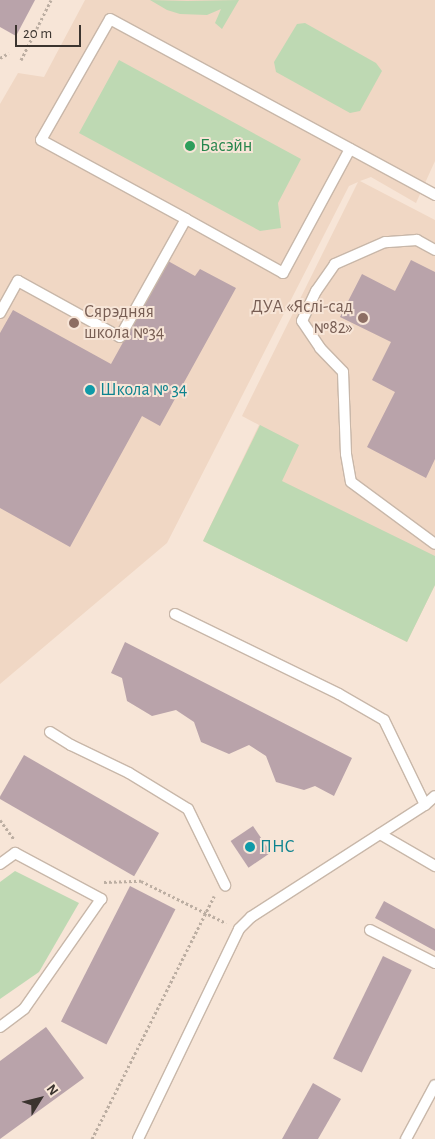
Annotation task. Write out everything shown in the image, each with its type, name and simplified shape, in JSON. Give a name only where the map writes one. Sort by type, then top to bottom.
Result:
[{"type":"lane","points":[[350,149],[283,273],[41,140],[110,19],[435,195]]},
{"type":"lane","points":[[0,313],[18,281],[120,337],[186,219]]},
{"type":"lane","points":[[435,250],[417,240],[386,242],[335,264],[316,292],[302,320],[320,348],[343,372],[346,454],[351,482],[435,544]]},
{"type":"lane","points":[[175,614],[339,694],[384,720],[426,805]]},
{"type":"lane","points":[[50,732],[71,745],[129,773],[188,809],[226,885]]},
{"type":"lane","points":[[138,1139],[239,929],[251,917],[426,805],[435,796]]},
{"type":"lane","points":[[380,834],[435,866]]},
{"type":"lane","points":[[0,864],[15,853],[102,899],[24,1009],[0,1027]]},
{"type":"lane","points":[[370,930],[435,963]]},
{"type":"lane","points":[[406,1139],[435,1085]]},
{"type":"path","points":[[21,60],[51,0]]},
{"type":"path","points":[[0,58],[9,53]]},
{"type":"path","points":[[0,820],[15,841]]},
{"type":"path","points":[[102,883],[141,881],[239,929]]},
{"type":"path","points":[[92,1139],[215,894],[226,885]]},
{"type":"shaded area","points":[[85,0],[435,0],[435,161],[416,203],[371,177],[360,181],[435,220],[435,585],[407,642],[203,541],[259,425],[242,416],[358,182],[349,186],[167,543],[0,684],[0,104],[18,73],[44,77]]},
{"type":"green space","points":[[150,0],[239,0],[222,29],[215,23],[221,9],[207,15],[180,14],[167,10]]},
{"type":"green space","points":[[305,23],[376,63],[382,71],[360,111],[350,113],[276,72],[274,62],[297,24]]},
{"type":"green space","name":"Басэйн","points":[[119,60],[301,159],[278,203],[281,228],[260,231],[79,133]]},
{"type":"green space","points":[[260,425],[299,445],[282,481],[435,556],[435,585],[407,642],[203,541]]},
{"type":"green space","points":[[15,871],[79,903],[39,972],[0,999],[0,882]]},
{"type":"building","points":[[0,0],[35,0],[16,36],[0,27]]},
{"type":"building","name":"ДУА «Яслі-сад №82»","points":[[411,260],[435,272],[435,459],[426,478],[367,447],[395,392],[372,380],[391,342],[340,317],[362,274],[395,291]]},
{"type":"building","name":"Школа № 34","points":[[168,261],[195,276],[200,269],[236,288],[160,426],[142,416],[70,547],[0,508],[0,333],[13,310],[111,364]]},
{"type":"building","points":[[125,642],[352,758],[334,796],[315,786],[304,790],[276,782],[266,756],[249,745],[229,754],[201,742],[194,722],[176,710],[152,716],[127,701],[122,678],[111,673]]},
{"type":"building","points":[[24,755],[159,833],[134,876],[0,799]]},
{"type":"building","name":"ПНС","points":[[253,826],[271,853],[249,868],[231,841]]},
{"type":"building","points":[[130,886],[175,909],[106,1045],[61,1021]]},
{"type":"building","points":[[384,901],[435,929],[435,951],[375,918]]},
{"type":"building","points":[[383,956],[412,970],[362,1072],[333,1058]]},
{"type":"building","points":[[46,1027],[84,1078],[0,1139],[0,1061]]},
{"type":"building","points":[[313,1083],[341,1099],[318,1139],[282,1139]]},
{"type":"place","name":"Басэйн","points":[[190,146]]},
{"type":"place","name":"ДУА «Яслі-сад №82»","points":[[363,318]]},
{"type":"place","name":"Сярэдняя школа №34","points":[[74,323]]},
{"type":"place","name":"Школа № 34","points":[[90,390]]},
{"type":"place","name":"ПНС","points":[[250,847]]}]
